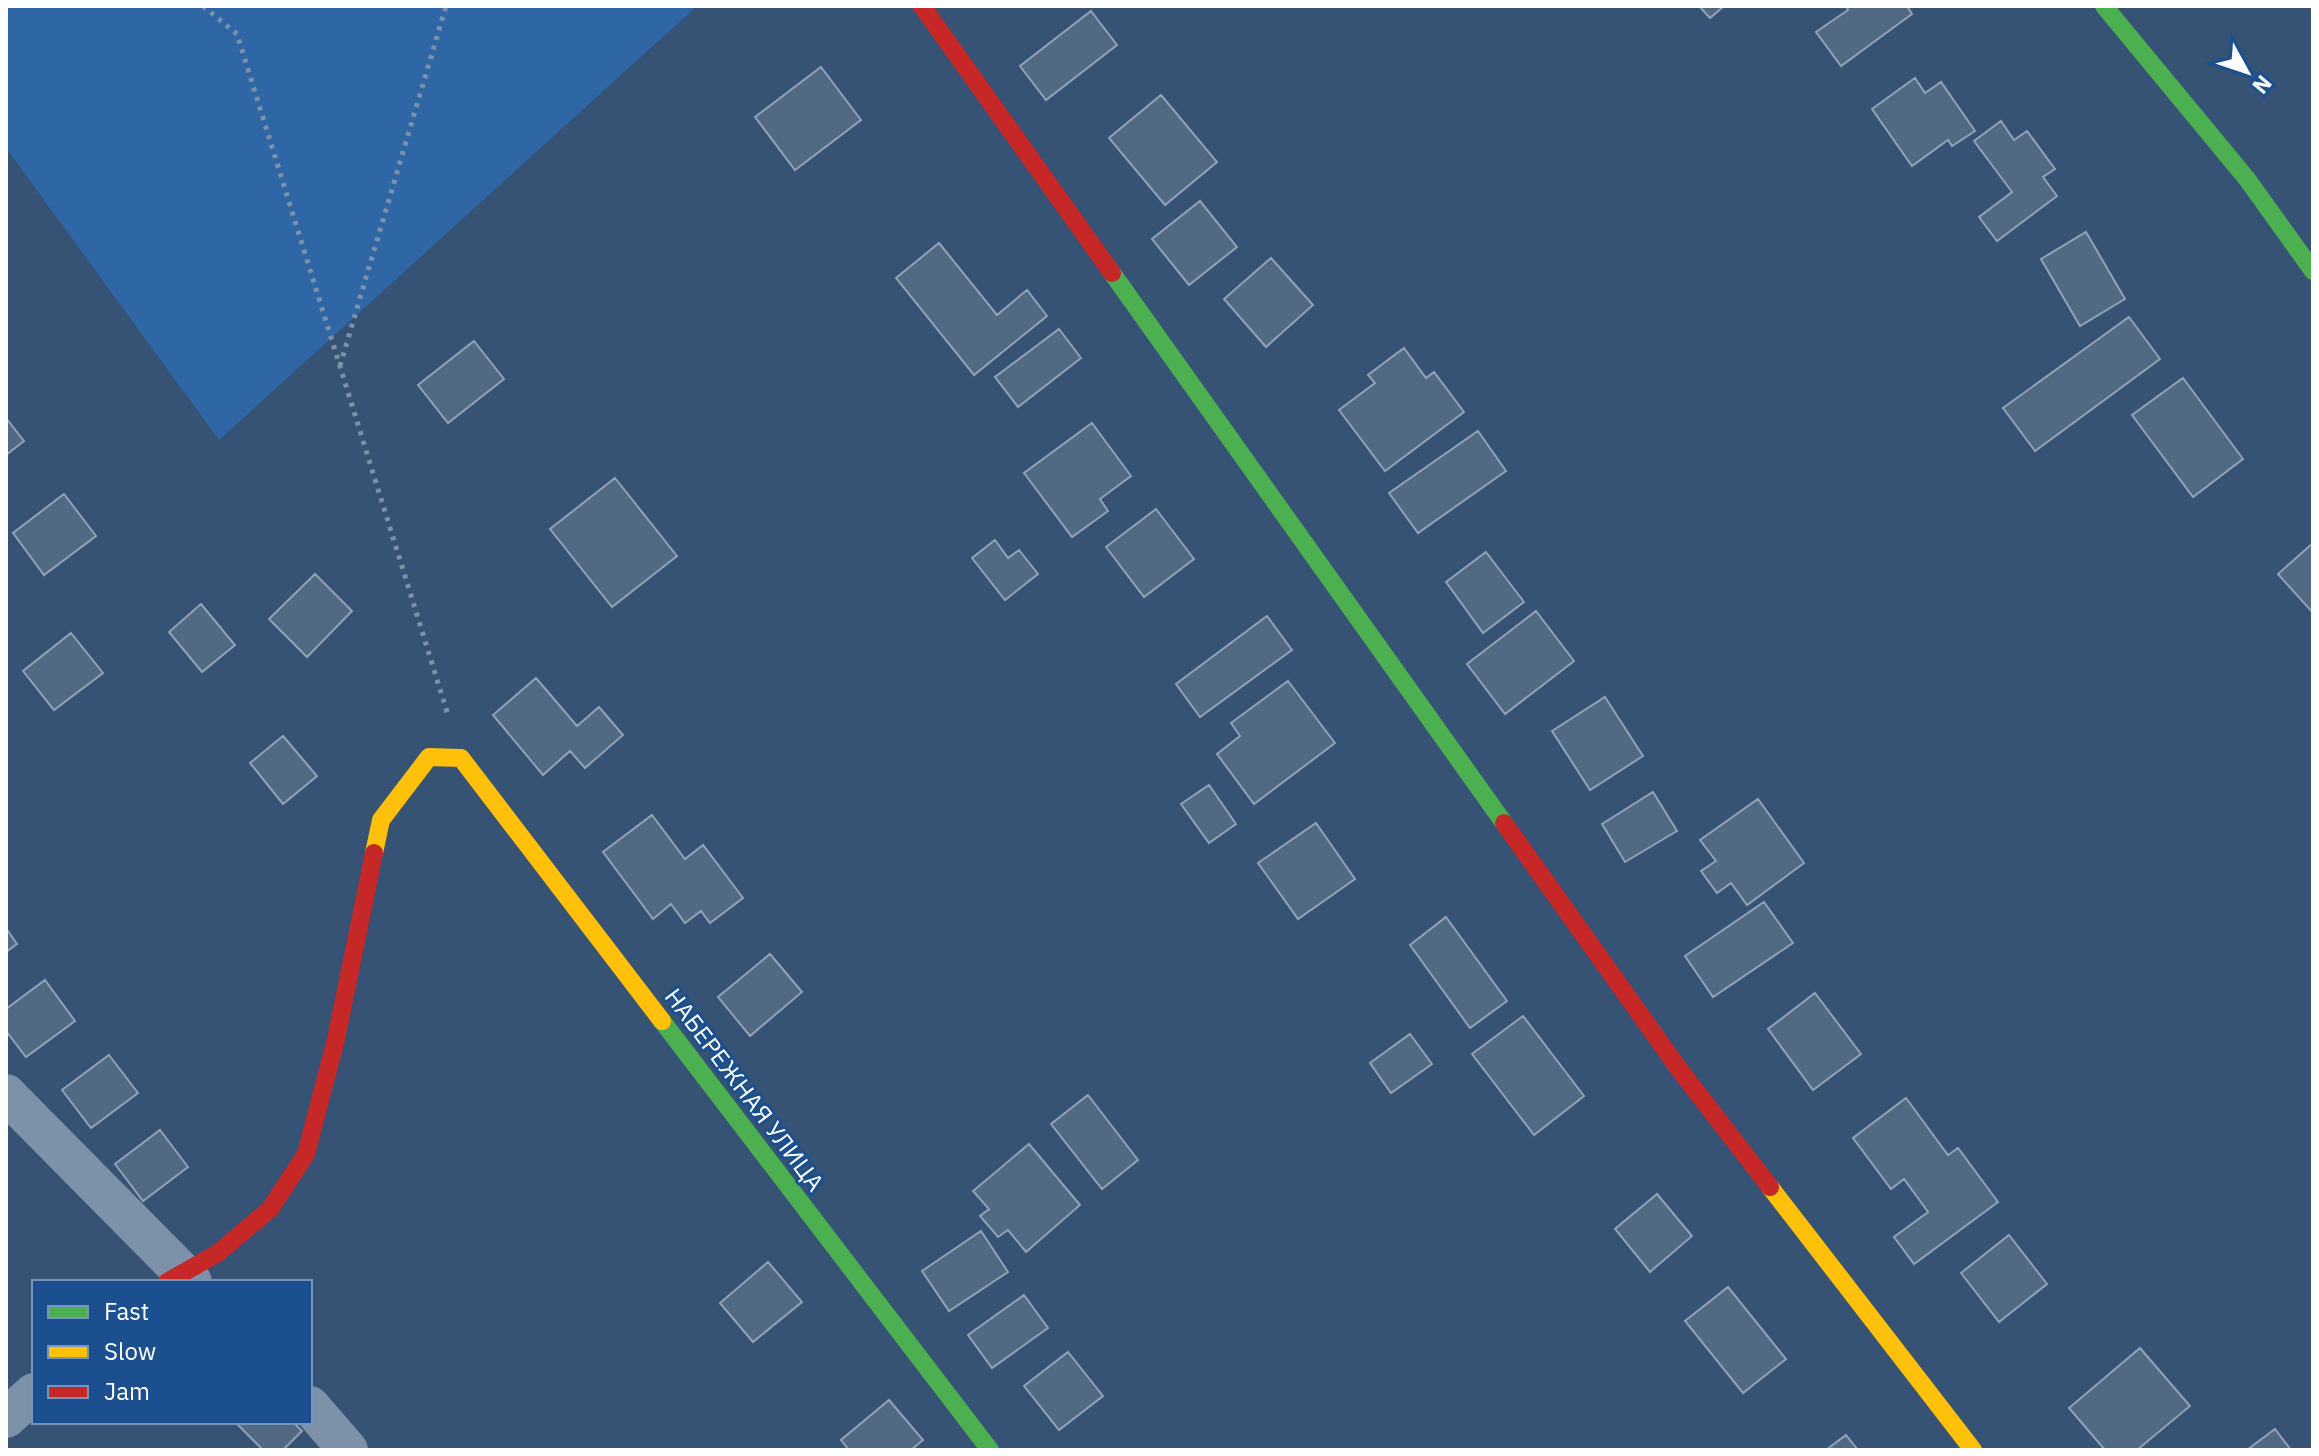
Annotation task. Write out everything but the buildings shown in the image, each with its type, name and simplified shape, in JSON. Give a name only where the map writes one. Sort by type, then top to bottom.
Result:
[{"type":"street","points":[[922,6],[1679,1069],[1973,1450]]},
{"type":"street","points":[[2104,6],[2247,179],[2313,271]]},
{"type":"street","points":[[6,1094],[181,1279],[218,1253],[270,1209],[306,1154],[336,1039],[381,820],[429,757],[461,758]]},
{"type":"street","name":"НАБЕРЕЖНАЯ УЛИЦА","points":[[461,758],[990,1450]]},
{"type":"street","points":[[6,1418],[32,1395]]},
{"type":"street","points":[[312,1408],[348,1450]]},
{"type":"path","points":[[203,6],[237,34],[461,758]]},
{"type":"path","points":[[340,367],[446,6]]},
{"type":"shaded area","points":[[6,6],[697,6],[219,440],[6,148]]},
{"type":"traffic: fast","points":[[2104,6],[2247,179],[2313,271]]},
{"type":"traffic: fast","points":[[1112,273],[1504,823]]},
{"type":"traffic: fast","points":[[662,1021],[990,1450]]},
{"type":"traffic: slow","points":[[374,853],[381,820],[429,757],[461,758],[662,1021]]},
{"type":"traffic: slow","points":[[1770,1187],[1973,1450]]},
{"type":"traffic: jam","points":[[922,6],[1112,273]]},
{"type":"traffic: jam","points":[[1504,823],[1679,1069],[1770,1187]]},
{"type":"traffic: jam","points":[[171,1280],[218,1253],[270,1209],[306,1154],[336,1039],[374,853]]}]
